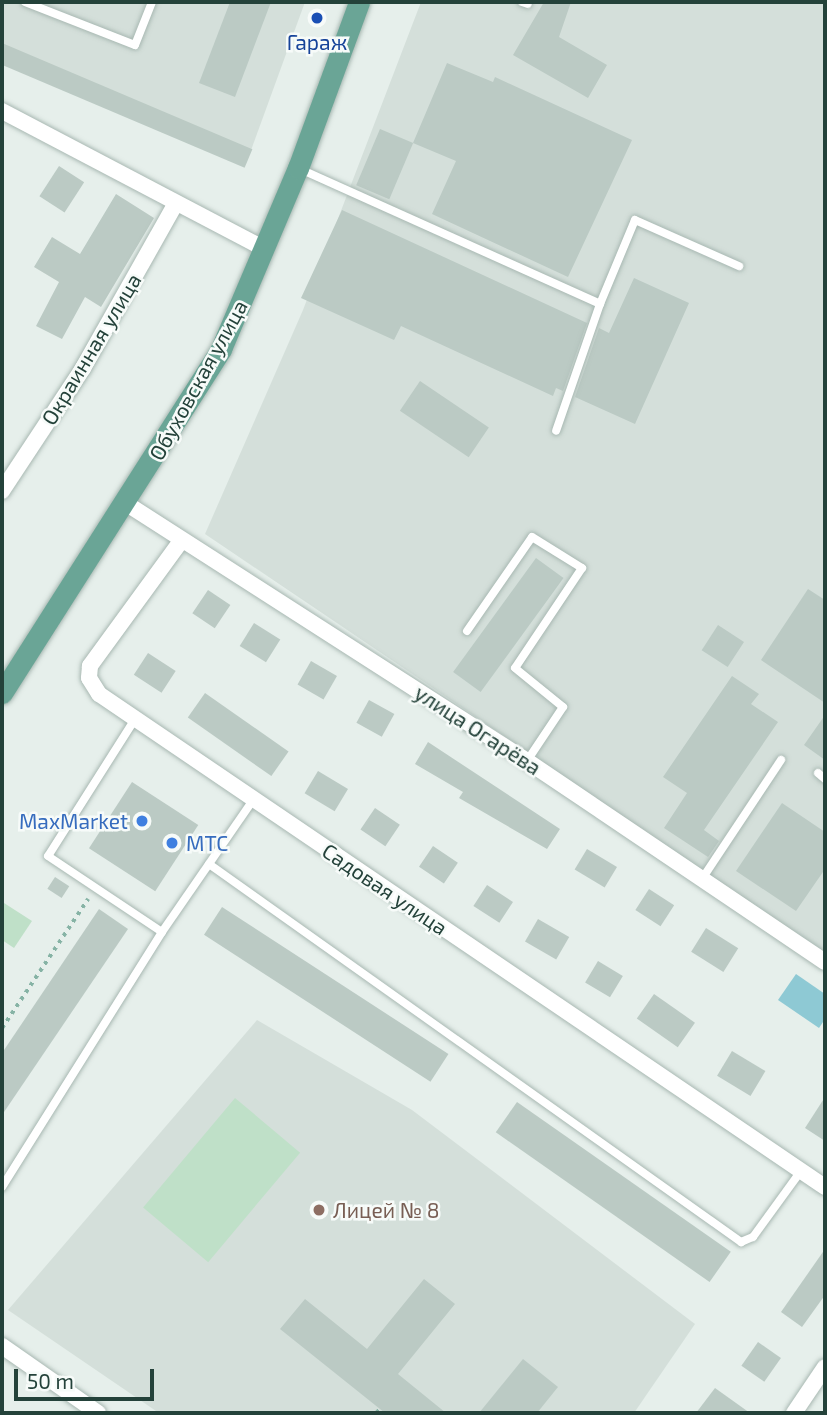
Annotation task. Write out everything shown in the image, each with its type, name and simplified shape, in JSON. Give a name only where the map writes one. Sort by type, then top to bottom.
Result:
[{"type":"main road","name":"Обуховская улица","points":[[2,693],[127,504],[220,349],[298,168],[359,2]]},
{"type":"street","points":[[2,111],[265,249]]},
{"type":"street","name":"Окраинная улица","points":[[2,491],[83,368],[176,203]]},
{"type":"street","name":"улица Огарёва","points":[[127,504],[527,761],[825,962]]},
{"type":"street","name":"Садовая улица","points":[[181,541],[90,666],[89,678],[99,694],[825,1187]]},
{"type":"street","points":[[2,1346],[98,1413]]},
{"type":"street","points":[[794,1413],[825,1367]]},
{"type":"lane","points":[[25,2],[135,45],[152,2]]},
{"type":"lane","points":[[298,168],[600,304]]},
{"type":"lane","points":[[556,431],[600,304],[635,220],[739,266]]},
{"type":"lane","points":[[467,631],[532,537],[582,568],[515,668],[563,707],[527,761]]},
{"type":"lane","points":[[135,719],[48,856],[162,932]]},
{"type":"lane","points":[[702,879],[780,760]]},
{"type":"lane","points":[[2,1187],[162,932],[253,800]]},
{"type":"lane","points":[[209,864],[741,1242],[753,1237],[801,1171]]},
{"type":"path","points":[[2,1028],[96,888]]},
{"type":"shaded area","points":[[2,2],[305,2],[246,164],[2,63]]},
{"type":"shaded area","points":[[421,2],[825,2],[825,953],[205,534],[303,310]]},
{"type":"shaded area","name":"Лицей № 8","points":[[257,1020],[412,1110],[695,1324],[634,1413],[159,1413],[8,1310]]},
{"type":"green space","points":[[4,903],[32,921],[14,948],[2,940]]},
{"type":"green space","points":[[235,1098],[300,1153],[208,1262],[143,1208]]},
{"type":"water","points":[[796,974],[825,994],[825,1019],[819,1028],[778,1000]]},
{"type":"building","points":[[230,2],[271,2],[235,97],[199,83]]},
{"type":"building","points":[[544,2],[571,2],[559,37],[607,65],[588,98],[513,55]]},
{"type":"building","points":[[2,43],[252,149],[245,168],[2,65]]},
{"type":"building","points":[[447,63],[493,82],[495,77],[632,140],[568,277],[432,214],[456,161],[413,143]]},
{"type":"building","points":[[380,129],[413,143],[389,199],[356,185]]},
{"type":"building","points":[[59,166],[84,182],[65,213],[39,196]]},
{"type":"building","points":[[116,194],[154,218],[101,307],[85,297],[62,339],[36,326],[59,282],[34,267],[52,237],[80,254]]},
{"type":"building","points":[[342,210],[587,323],[563,391],[556,388],[553,396],[401,326],[394,340],[301,298]]},
{"type":"building","points":[[634,278],[689,303],[635,424],[575,397],[599,328],[609,333]]},
{"type":"building","points":[[420,381],[489,427],[469,457],[400,411]]},
{"type":"building","points":[[536,558],[564,578],[481,692],[453,672]]},
{"type":"building","points":[[808,589],[825,600],[825,703],[761,660]]},
{"type":"building","points":[[208,590],[230,605],[215,628],[192,613]]},
{"type":"building","points":[[254,623],[280,639],[266,662],[240,646]]},
{"type":"building","points":[[718,625],[744,642],[728,667],[702,650]]},
{"type":"building","points":[[148,653],[176,671],[162,693],[134,675]]},
{"type":"building","points":[[311,661],[337,676],[323,699],[298,684]]},
{"type":"building","points":[[732,676],[759,694],[751,704],[778,722],[704,830],[719,841],[708,857],[664,828],[687,793],[663,777]]},
{"type":"building","points":[[205,693],[289,752],[271,776],[188,718]]},
{"type":"building","points":[[369,700],[394,714],[382,737],[356,723]]},
{"type":"building","points":[[825,715],[825,760],[804,745]]},
{"type":"building","points":[[428,742],[560,829],[547,849],[459,798],[463,792],[415,764]]},
{"type":"building","points":[[318,771],[348,789],[335,811],[305,793]]},
{"type":"building","points":[[132,782],[198,825],[155,891],[89,848]]},
{"type":"building","points":[[782,803],[825,832],[825,869],[796,911],[736,871]]},
{"type":"building","points":[[375,808],[400,825],[385,846],[360,830]]},
{"type":"building","points":[[433,846],[458,863],[444,884],[419,867]]},
{"type":"building","points":[[587,849],[617,867],[605,888],[575,870]]},
{"type":"building","points":[[55,877],[69,886],[62,898],[47,889]]},
{"type":"building","points":[[487,885],[513,902],[499,923],[473,906]]},
{"type":"building","points":[[649,889],[674,905],[661,926],[635,910]]},
{"type":"building","points":[[222,907],[448,1054],[430,1082],[204,935]]},
{"type":"building","points":[[99,909],[128,929],[2,1115],[2,1053]]},
{"type":"building","points":[[538,919],[569,937],[556,960],[525,942]]},
{"type":"building","points":[[706,928],[738,948],[723,972],[691,952]]},
{"type":"building","points":[[598,961],[623,976],[610,997],[585,982]]},
{"type":"building","points":[[654,994],[695,1023],[678,1047],[637,1019]]},
{"type":"building","points":[[732,1051],[765,1071],[750,1096],[717,1076]]},
{"type":"building","points":[[825,1097],[825,1141],[805,1128]]},
{"type":"building","points":[[517,1102],[731,1252],[710,1282],[496,1132]]},
{"type":"building","points":[[825,1249],[825,1295],[802,1327],[781,1312]]},
{"type":"building","points":[[424,1279],[455,1304],[398,1374],[446,1413],[385,1413],[280,1329],[305,1299],[367,1349]]},
{"type":"building","points":[[758,1342],[781,1358],[764,1382],[741,1366]]},
{"type":"building","points":[[523,1359],[558,1387],[537,1413],[479,1413]]},
{"type":"building","points":[[715,1388],[750,1413],[696,1413]]},
{"type":"place","name":"Гараж","points":[[317,18]]},
{"type":"place","name":"MaxMarket","points":[[142,821]]},
{"type":"place","name":"МТС","points":[[172,843]]},
{"type":"place","name":"Лицей № 8","points":[[319,1210]]}]
